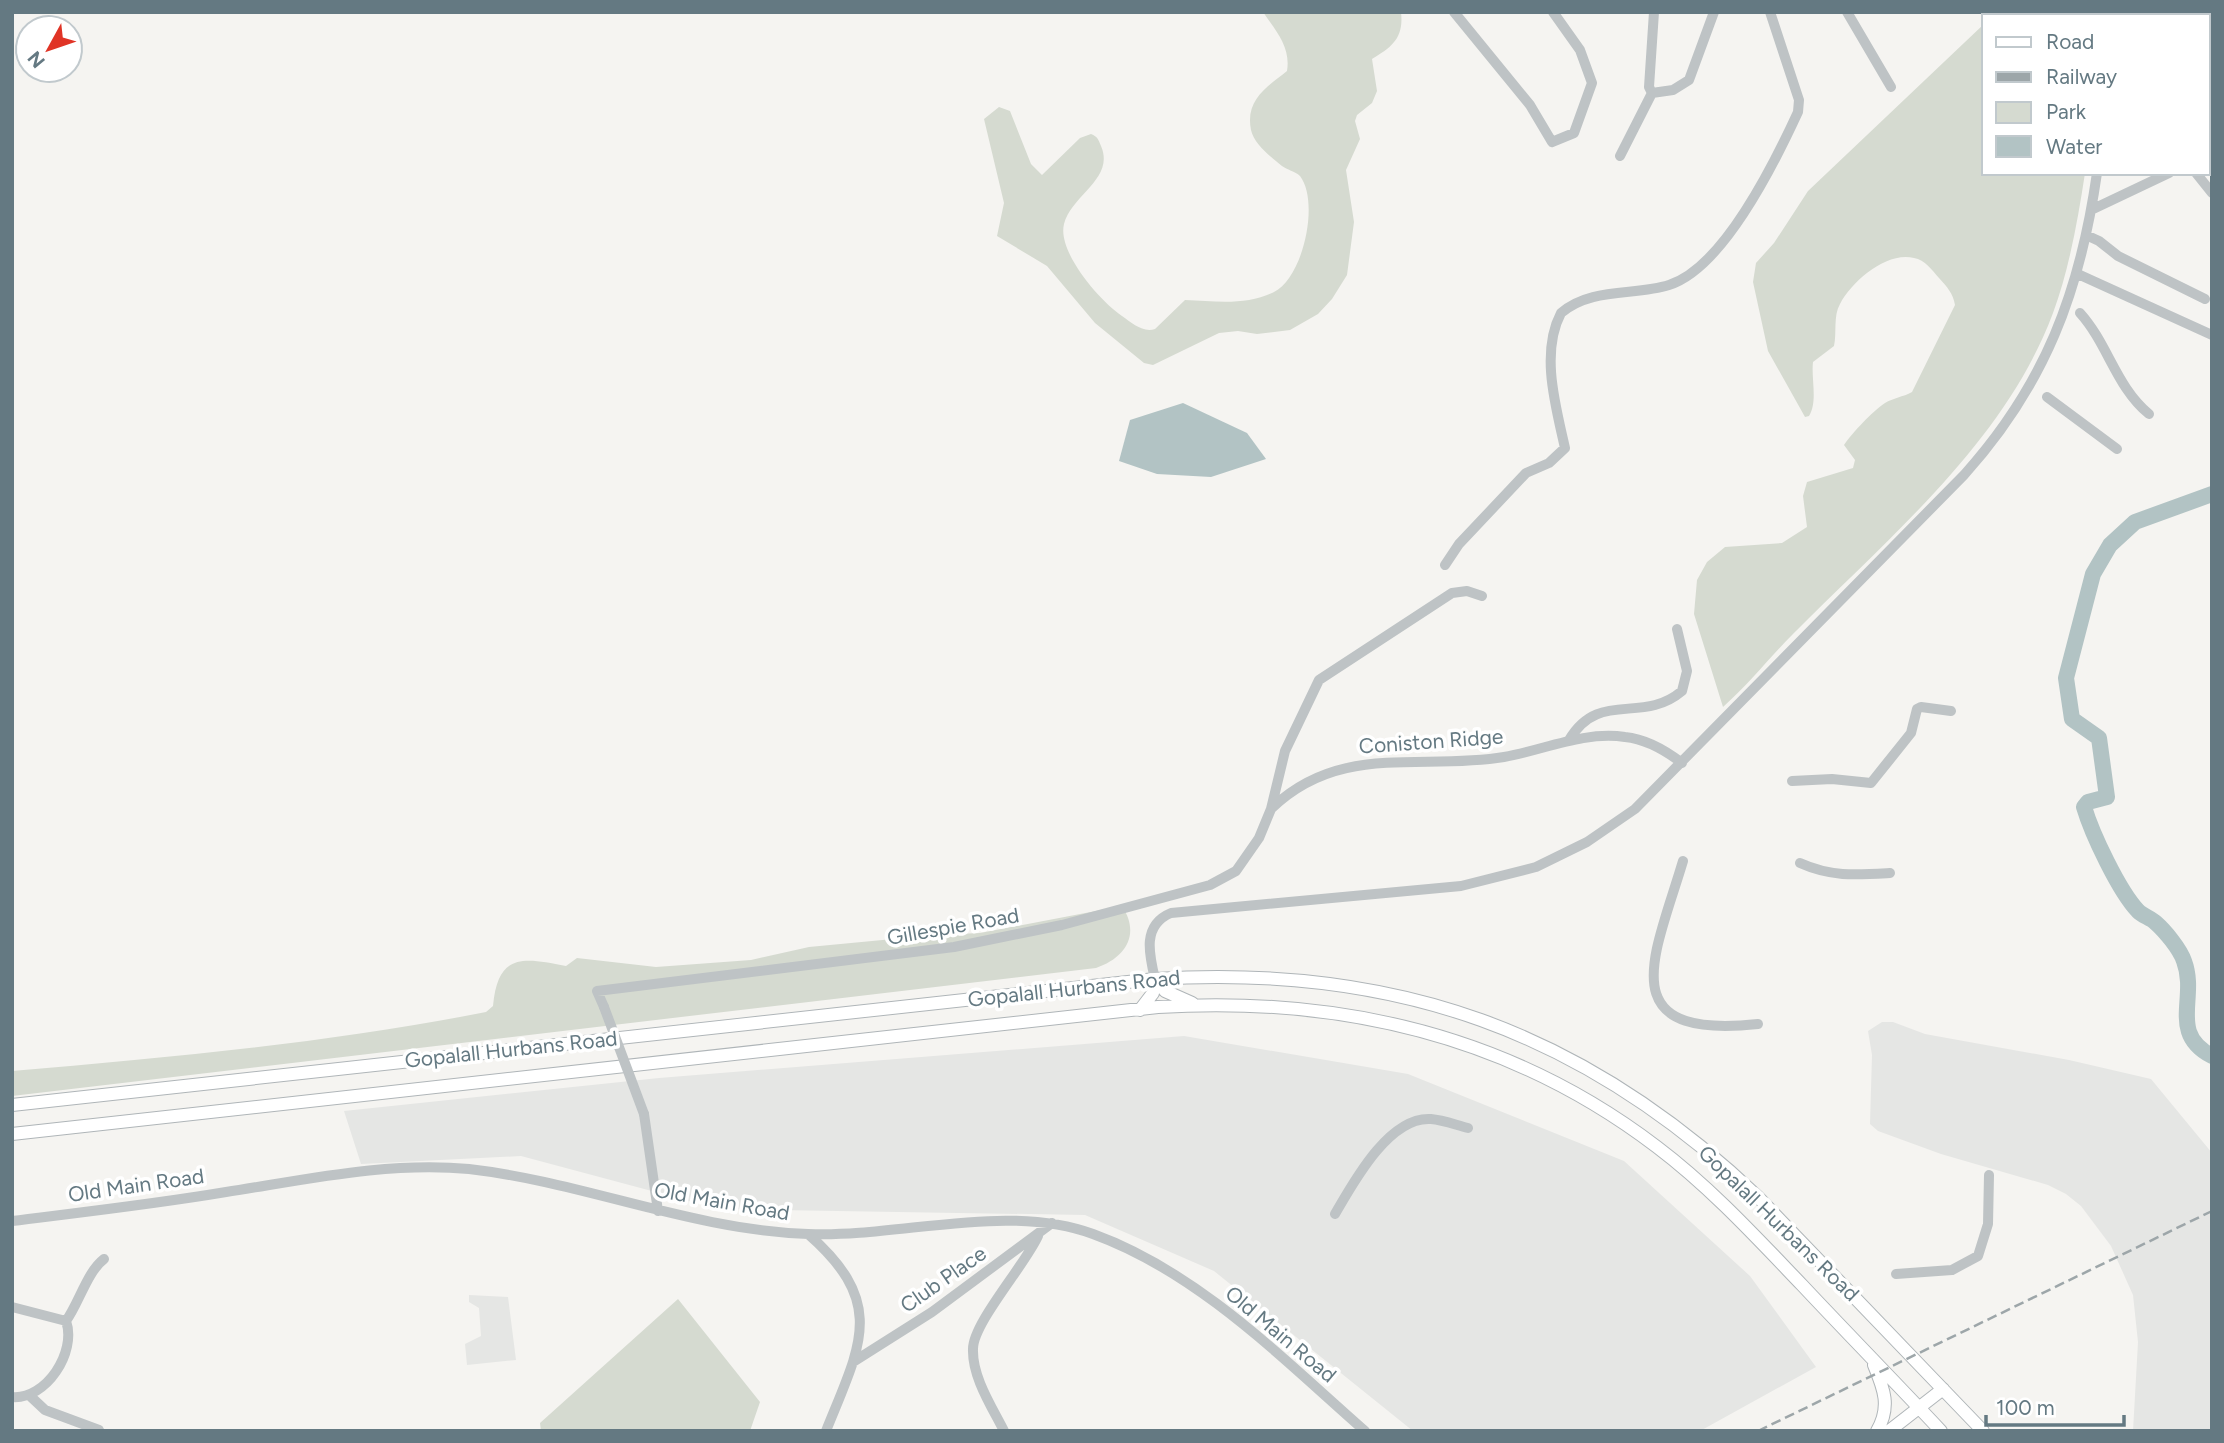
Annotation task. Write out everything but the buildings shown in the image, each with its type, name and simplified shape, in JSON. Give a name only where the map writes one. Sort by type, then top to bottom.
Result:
[{"type":"main road","name":"Gopalall Hurbans Road","points":[[12,1105],[1155,979],[1250,975],[1313,980],[1378,990],[1487,1021],[1576,1062],[1638,1099],[1720,1161],[1983,1431]]},
{"type":"main road","points":[[1155,979],[1165,991],[1195,1004]]},
{"type":"main road","points":[[1140,1010],[1153,993],[1155,979]]},
{"type":"main road","name":"Gopalall Hurbans Road","points":[[12,1133],[1195,1004],[1292,1006],[1357,1014],[1451,1039],[1537,1074],[1626,1125],[1689,1173],[1744,1224],[1941,1431]]},
{"type":"main road","points":[[1871,1359],[1885,1394],[1886,1409],[1877,1431]]},
{"type":"main road","points":[[1889,1431],[1943,1390]]},
{"type":"street","points":[[1454,12],[1530,105],[1552,142],[1574,133],[1592,83],[1580,50],[1553,12]]},
{"type":"street","points":[[1652,93],[1649,86],[1654,12]]},
{"type":"street","points":[[1652,93],[1674,90],[1689,80],[1714,12]]},
{"type":"street","points":[[1445,565],[1460,544],[1526,474],[1549,463],[1565,448],[1551,379],[1554,332],[1561,313],[1595,297],[1668,286],[1691,276],[1738,225],[1798,112],[1799,100],[1770,12]]},
{"type":"street","points":[[1847,12],[1891,87]]},
{"type":"street","points":[[1620,156],[1652,93]]},
{"type":"street","points":[[1155,979],[1149,936],[1162,916],[1253,904],[1461,886],[1513,874],[1566,853],[1613,826],[1649,797],[1989,446],[2024,394],[2065,314],[2086,235],[2096,175]]},
{"type":"street","points":[[2091,210],[2165,175]]},
{"type":"street","points":[[2198,175],[2212,193]]},
{"type":"street","points":[[2086,235],[2099,241],[2118,256],[2205,299]]},
{"type":"street","points":[[2080,275],[2212,335]]},
{"type":"street","points":[[2080,313],[2094,330],[2128,393],[2148,414]]},
{"type":"street","points":[[2047,397],[2116,449]]},
{"type":"street","points":[[1271,809],[1275,782],[1304,707],[1323,676],[1452,593],[1467,590],[1482,596]]},
{"type":"street","points":[[1569,740],[1579,724],[1591,715],[1661,704],[1682,691],[1687,671],[1678,629]]},
{"type":"street","points":[[1792,781],[1832,779],[1871,783],[1911,733],[1917,709],[1921,707],[1951,711]]},
{"type":"street","name":"Coniston Ridge","points":[[1271,809],[1292,789],[1329,773],[1377,762],[1496,758],[1569,740],[1613,736],[1639,739],[1682,763]]},
{"type":"street","points":[[1275,782],[1280,788],[1292,789]]},
{"type":"street","name":"Gillespie Road","points":[[658,1211],[644,1114],[597,991],[954,947],[1125,909],[1196,890],[1226,878],[1251,853],[1271,809]]},
{"type":"street","points":[[1683,861],[1655,966],[1653,990],[1662,1008],[1685,1020],[1707,1025],[1758,1024]]},
{"type":"street","points":[[1800,863],[1823,873],[1842,876],[1890,873]]},
{"type":"street","points":[[1335,1214],[1375,1152],[1392,1134],[1416,1120],[1431,1119],[1468,1128]]},
{"type":"street","name":"Old Main Road","points":[[12,1221],[352,1174],[466,1169],[509,1176],[737,1227],[808,1234],[886,1233],[989,1222],[1052,1223],[1096,1235],[1183,1280],[1366,1431]]},
{"type":"street","points":[[1896,1274],[1940,1272],[1966,1264],[1978,1256],[1986,1236],[1989,1175]]},
{"type":"street","name":"Club Place","points":[[853,1362],[932,1312],[1052,1223]]},
{"type":"street","points":[[808,1234],[832,1257],[855,1289],[861,1318],[853,1362],[825,1431]]},
{"type":"street","points":[[1004,1431],[979,1378],[972,1346],[985,1318],[1030,1253],[1038,1235]]},
{"type":"street","points":[[12,1397],[29,1395],[60,1368],[69,1334],[66,1321],[80,1301],[93,1271],[104,1259]]},
{"type":"street","points":[[12,1307],[66,1321]]},
{"type":"street","points":[[29,1395],[45,1410],[99,1430]]},
{"type":"shaded area","points":[[1882,1022],[1893,1022],[1925,1034],[2069,1060],[2151,1079],[2212,1153],[2212,1431],[2133,1431],[2138,1342],[2133,1295],[2111,1246],[2081,1206],[2048,1185],[1941,1154],[1878,1131],[1870,1124],[1872,1055],[1868,1031]]},
{"type":"shaded area","points":[[1184,1036],[1408,1074],[1624,1161],[1750,1276],[1816,1367],[1700,1431],[1413,1431],[1214,1271],[1085,1215],[719,1209],[521,1156],[361,1164],[344,1111],[659,1078]]},
{"type":"shaded area","points":[[469,1295],[508,1297],[516,1360],[467,1365],[465,1344],[481,1336],[479,1308],[469,1302]]},
{"type":"green space","points":[[1263,12],[1401,12],[1401,29],[1395,41],[1372,59],[1377,91],[1372,103],[1357,115],[1355,121],[1360,139],[1346,170],[1354,222],[1347,275],[1332,299],[1318,314],[1290,330],[1257,334],[1238,331],[1219,333],[1153,365],[1144,363],[1095,323],[1047,266],[997,236],[1004,203],[984,119],[999,107],[1010,111],[1031,164],[1042,175],[1080,138],[1091,134],[1098,139],[1104,158],[1102,168],[1098,177],[1068,213],[1064,235],[1073,261],[1092,288],[1113,309],[1134,324],[1146,330],[1155,329],[1185,300],[1230,302],[1274,292],[1293,272],[1300,256],[1308,220],[1308,203],[1306,188],[1300,176],[1268,154],[1259,145],[1251,130],[1251,110],[1254,102],[1287,71],[1288,62],[1285,47]]},
{"type":"green space","points":[[2072,12],[2073,14],[1995,14]]},
{"type":"green space","points":[[1982,26],[1982,175],[2085,175],[2059,297],[2032,360],[2005,404],[1974,446],[1904,525],[1723,707],[1694,614],[1697,580],[1707,562],[1725,547],[1782,543],[1807,527],[1803,496],[1807,482],[1853,468],[1855,460],[1844,445],[1880,407],[1912,392],[1955,305],[1947,287],[1918,259],[1893,259],[1871,270],[1853,286],[1840,304],[1834,346],[1813,362],[1813,404],[1809,416],[1805,417],[1768,351],[1753,282],[1756,263],[1774,243],[1808,191]]},
{"type":"green space","points":[[1122,906],[1130,927],[1127,944],[1115,958],[1096,968],[12,1096],[12,1071],[309,1041],[486,1012],[493,1006],[500,977],[506,968],[524,961],[566,966],[577,958],[656,967],[751,960],[809,947],[980,933]]},
{"type":"green space","points":[[678,1299],[760,1402],[750,1431],[541,1431],[540,1423]]},
{"type":"water","points":[[1183,403],[1247,433],[1266,459],[1211,477],[1157,474],[1119,461],[1130,420]]},
{"type":"waterway","points":[[2212,494],[2135,522],[2110,545],[2093,574],[2066,678],[2072,719],[2099,738],[2107,797],[2088,802],[2084,807],[2088,818],[2107,862],[2131,902],[2140,913],[2164,931],[2182,956],[2188,988],[2187,1026],[2199,1047],[2212,1056]]},
{"type":"railway","points":[[1758,1431],[2212,1211]]}]
